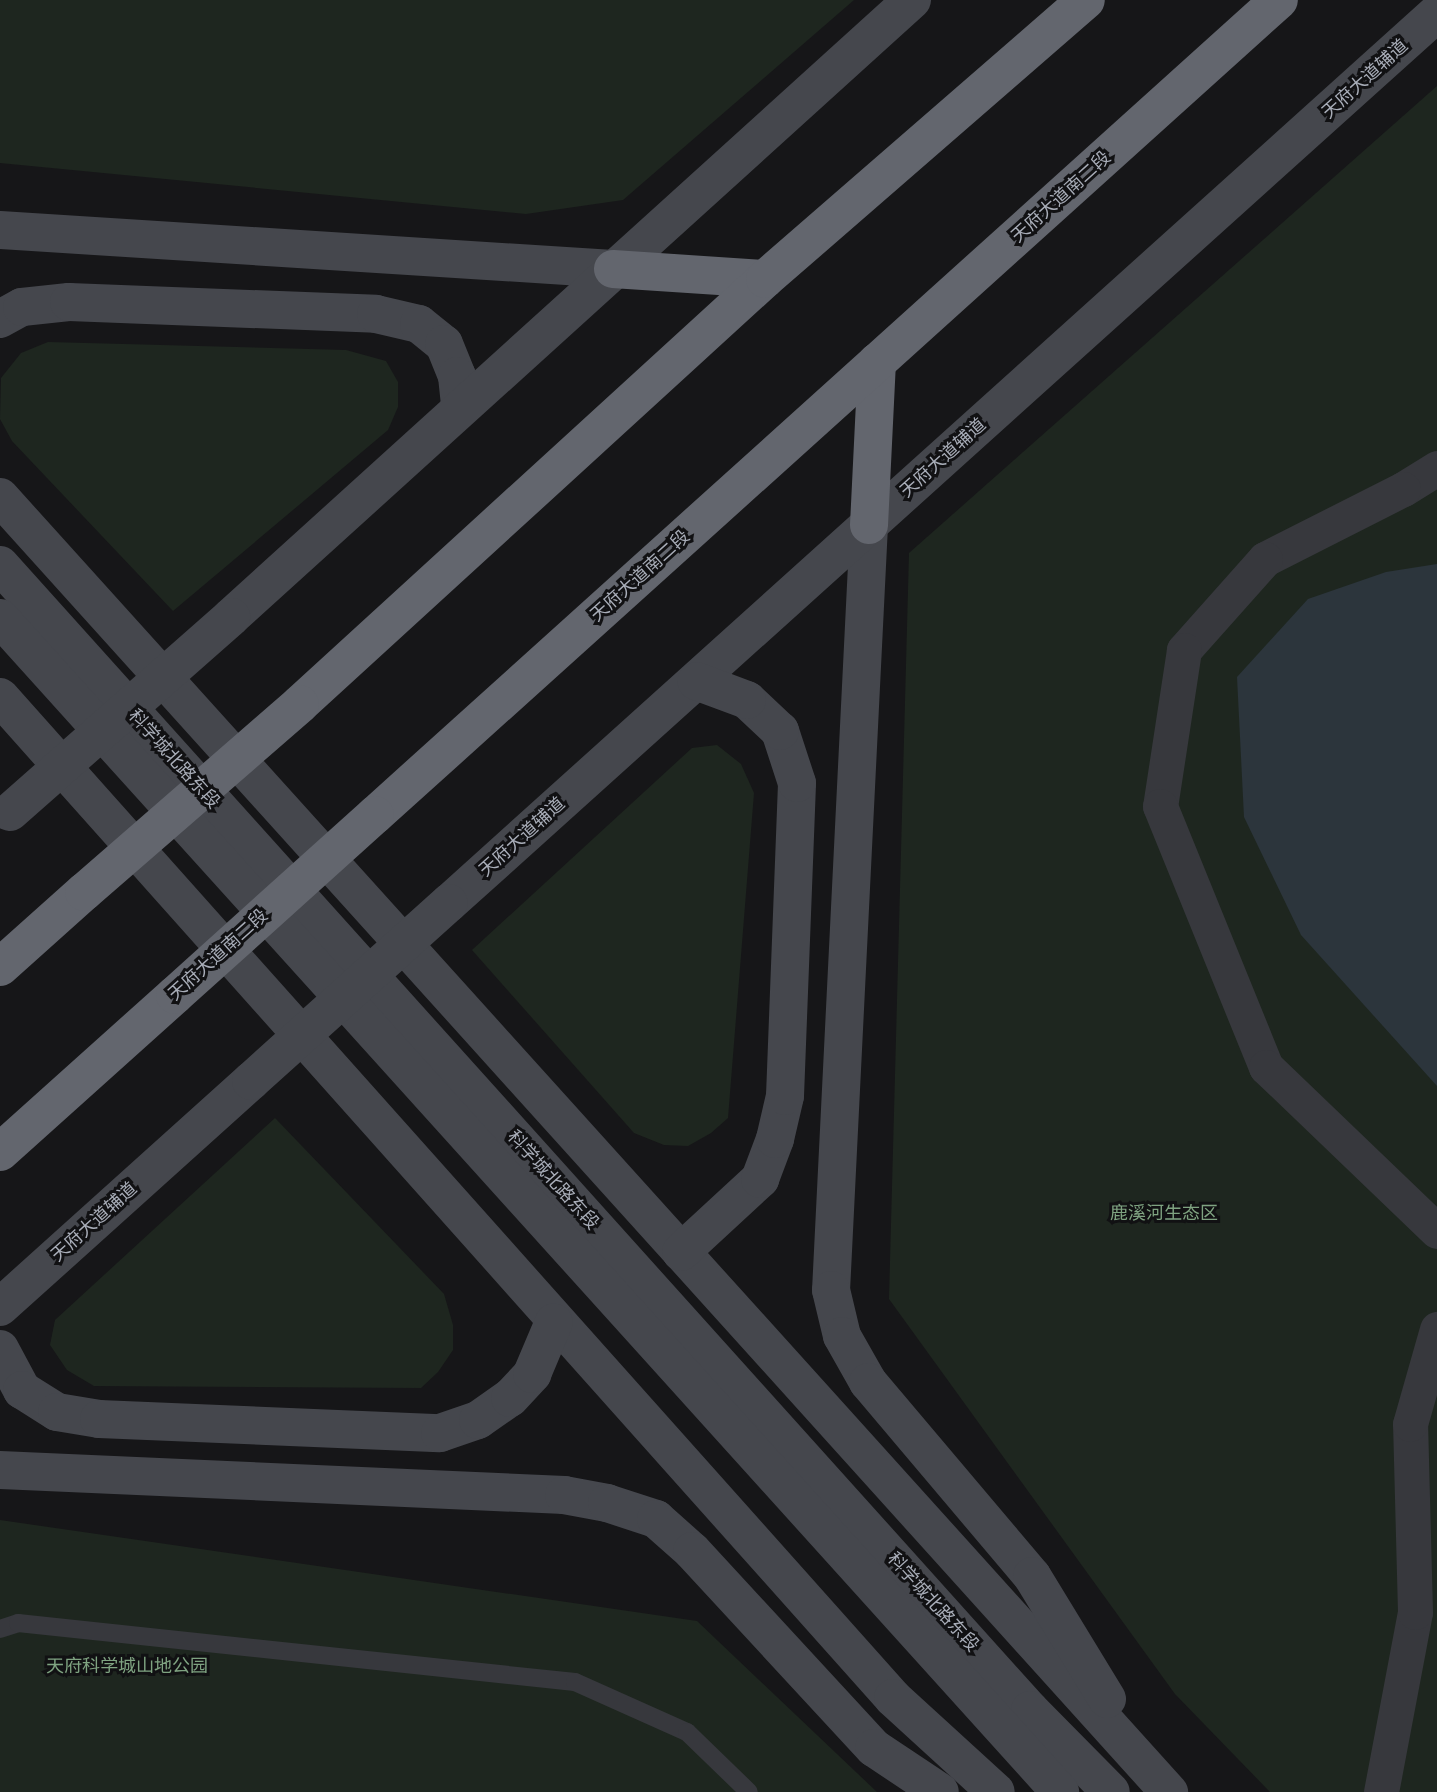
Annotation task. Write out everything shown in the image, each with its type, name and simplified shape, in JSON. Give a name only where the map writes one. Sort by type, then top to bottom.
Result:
[{"type":"highway","points":[[0,967],[300,704],[765,279],[1086,0]]},
{"type":"highway","name":"天府大道南二段","points":[[0,1152],[1279,0]]},
{"type":"highway","points":[[613,269],[765,279]]},
{"type":"highway","points":[[869,525],[877,362]]},
{"type":"main road","points":[[5,816],[231,617],[912,0]]},
{"type":"main road","name":"天府大道辅道","points":[[0,1307],[1437,13]]},
{"type":"main road","points":[[0,230],[613,269]]},
{"type":"main road","points":[[0,319],[22,307],[69,302],[376,314],[419,324],[444,344],[457,376],[460,407]]},
{"type":"main road","points":[[0,497],[1160,1782]]},
{"type":"main road","points":[[869,525],[831,1290],[842,1336],[868,1382],[1032,1576],[1160,1782]]},
{"type":"main road","name":"科学城北路东段","points":[[0,565],[1030,1710],[1111,1792]]},
{"type":"main road","name":"科学城北路东段","points":[[0,618],[1060,1792]]},
{"type":"main road","points":[[681,1252],[760,1179],[775,1139],[785,1096],[797,783],[780,730],[747,700],[696,681]]},
{"type":"main road","points":[[0,697],[554,1322],[893,1698],[996,1792]]},
{"type":"main road","points":[[0,1349],[22,1390],[57,1412],[99,1419],[440,1433],[478,1420],[510,1398],[532,1374],[554,1322]]},
{"type":"main road","points":[[0,1470],[564,1495],[607,1503],[656,1519],[692,1551],[874,1748],[940,1792]]},
{"type":"street","points":[[1437,468],[1403,489],[1265,559],[1184,650],[1160,806],[1266,1067],[1437,1231]]},
{"type":"street","points":[[1381,1792],[1415,1612],[1410,1424],[1437,1329]]},
{"type":"lane","points":[[0,1629],[18,1623],[575,1682],[687,1732],[749,1792]]},
{"type":"green space","points":[[0,0],[854,0],[623,200],[526,214],[0,163]]},
{"type":"green space","name":"鹿溪河生态区","points":[[1437,86],[1437,1792],[1270,1792],[1175,1694],[889,1299],[909,553]]},
{"type":"green space","points":[[48,342],[346,350],[386,361],[398,382],[398,407],[388,430],[173,611],[12,441],[0,419],[1,378],[21,353]]},
{"type":"green space","points":[[717,745],[741,764],[754,793],[728,1118],[711,1133],[688,1146],[664,1145],[634,1133],[472,950],[692,748]]},
{"type":"green space","points":[[275,1118],[444,1294],[453,1325],[453,1350],[438,1372],[421,1388],[94,1386],[67,1370],[50,1345],[55,1320]]},
{"type":"green space","name":"天府科学城山地公园","points":[[0,1520],[697,1621],[877,1792],[0,1792]]},
{"type":"shaded area","points":[[1437,564],[1437,1086],[1301,935],[1244,817],[1237,677],[1308,599],[1386,572]]}]
